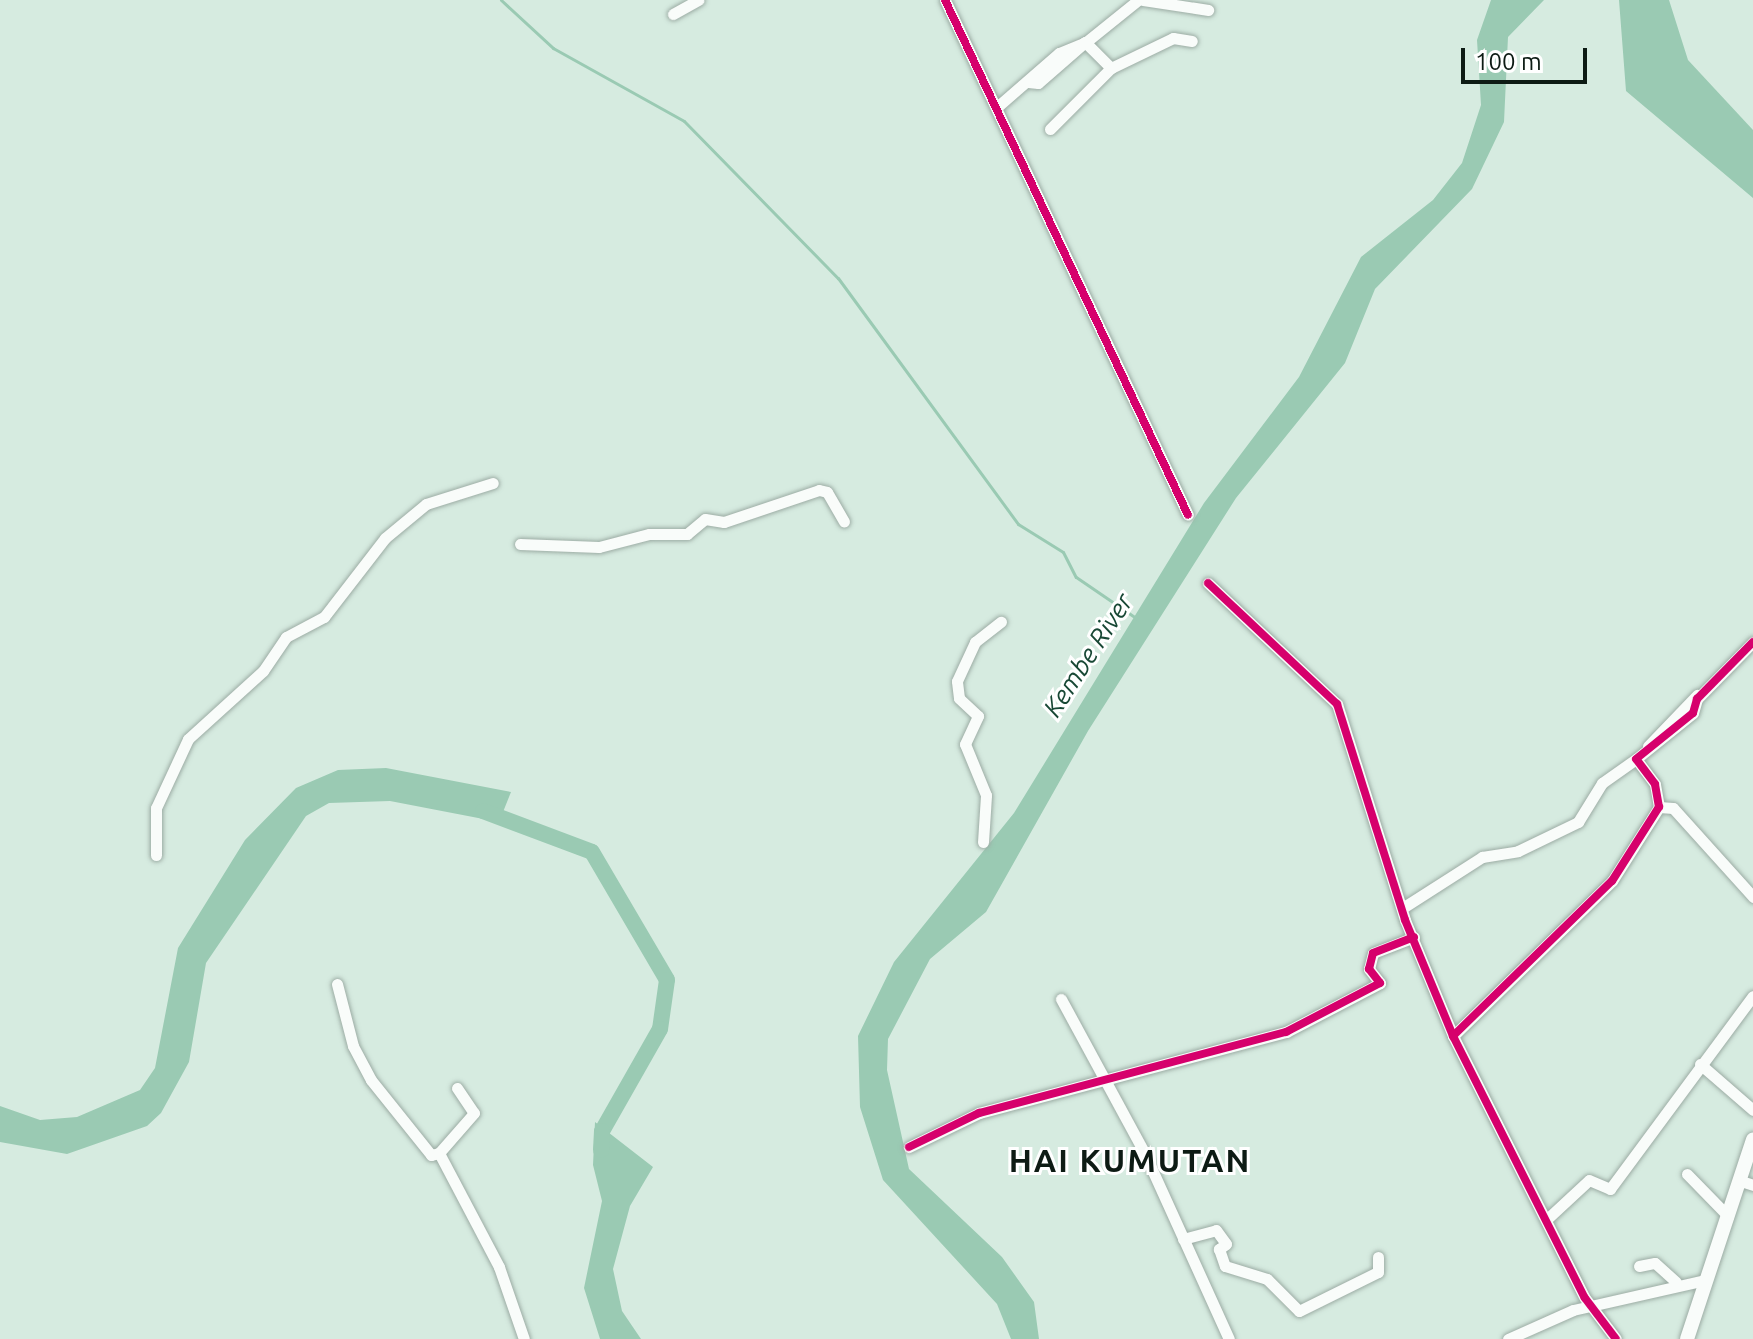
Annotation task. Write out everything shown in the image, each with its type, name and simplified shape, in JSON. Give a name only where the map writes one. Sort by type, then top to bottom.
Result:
[{"type":"main road","points":[[1687,1339],[1728,1216],[1747,1183],[1753,1140]]},
{"type":"street","points":[[673,14],[698,0]]},
{"type":"street","points":[[945,0],[1188,515]]},
{"type":"street","points":[[997,107],[1059,53],[1085,42],[1140,1],[1208,10]]},
{"type":"street","points":[[1050,129],[1111,68],[1156,43],[1192,41]]},
{"type":"street","points":[[1085,42],[1111,68]]},
{"type":"street","points":[[156,855],[156,808],[188,739],[263,671],[286,637],[324,617],[385,538],[426,504],[493,483]]},
{"type":"street","points":[[520,544],[599,547],[649,534],[687,534],[705,519],[724,522],[819,490],[827,492],[844,522]]},
{"type":"street","points":[[1208,583],[1337,704],[1414,937],[1453,1036],[1585,1298],[1596,1304],[1616,1339]]},
{"type":"street","points":[[983,842],[986,795],[965,744],[978,716],[959,698],[957,681],[975,642],[1001,622]]},
{"type":"street","points":[[1404,907],[1482,857],[1518,851],[1578,822],[1602,783],[1693,713],[1713,680],[1753,642]]},
{"type":"street","points":[[1453,1036],[1612,881],[1659,807],[1655,784],[1639,756]]},
{"type":"street","points":[[1659,807],[1673,808],[1753,897]]},
{"type":"street","points":[[909,1147],[979,1113],[1286,1032],[1380,983],[1369,969],[1373,953],[1414,937]]},
{"type":"street","points":[[337,984],[353,1046],[371,1080],[431,1155],[439,1153],[474,1113],[457,1088]]},
{"type":"street","points":[[1547,1219],[1589,1180],[1610,1189],[1753,996]]},
{"type":"street","points":[[1061,999],[1183,1239],[1229,1339]]},
{"type":"street","points":[[1700,1064],[1753,1110]]},
{"type":"street","points":[[439,1153],[499,1267],[524,1339]]},
{"type":"street","points":[[1687,1174],[1728,1216]]},
{"type":"street","points":[[1183,1239],[1216,1230],[1226,1244],[1219,1249],[1225,1266],[1267,1279],[1299,1311],[1378,1272],[1378,1257]]},
{"type":"street","points":[[1639,1266],[1655,1263],[1676,1282]]},
{"type":"street","points":[[1508,1339],[1596,1304],[1676,1282],[1705,1280]]},
{"type":"shaded area","points":[[1491,0],[1544,0],[1508,37],[1504,122],[1472,189],[1375,289],[1345,363],[1236,498],[1088,731],[986,912],[930,959],[888,1039],[887,1070],[909,1169],[1002,1257],[1034,1302],[1039,1339],[1011,1339],[997,1304],[883,1180],[860,1107],[858,1036],[894,962],[1014,813],[1204,503],[1299,377],[1361,257],[1433,200],[1462,163],[1481,105],[1477,40]]},
{"type":"shaded area","points":[[1619,0],[1669,0],[1688,60],[1753,130],[1753,198],[1626,91]]},
{"type":"shaded area","points":[[386,768],[511,792],[499,822],[390,801],[329,803],[306,816],[206,963],[189,1062],[161,1113],[147,1126],[67,1154],[0,1142],[0,1106],[40,1120],[77,1117],[140,1090],[155,1068],[178,948],[245,840],[296,788],[338,770]]},
{"type":"shaded area","points":[[595,1122],[653,1167],[630,1206],[613,1269],[622,1311],[641,1339],[600,1339],[584,1288],[602,1201],[593,1165]]},
{"type":"waterway","points":[[501,0],[553,48],[684,121],[838,278],[1018,524],[1063,552],[1076,577],[1136,618]]},
{"type":"waterway","name":"Kembe River","points":[[483,811],[592,852],[667,980],[660,1029],[602,1131],[601,1150]]},
{"type":"cycle path","points":[[945,0],[1188,515]]},
{"type":"cycle path","points":[[1208,583],[1337,704],[1405,920],[1453,1036],[1585,1298],[1616,1339]]},
{"type":"cycle path","points":[[1453,1036],[1612,881],[1659,807],[1655,784],[1636,759],[1693,713],[1697,699],[1753,642]]},
{"type":"cycle path","points":[[909,1147],[979,1113],[1286,1032],[1380,983],[1369,969],[1373,953],[1414,937]]},
{"type":"district","name":"HAI KUMUTAN","points":[[1130,1160]]}]
